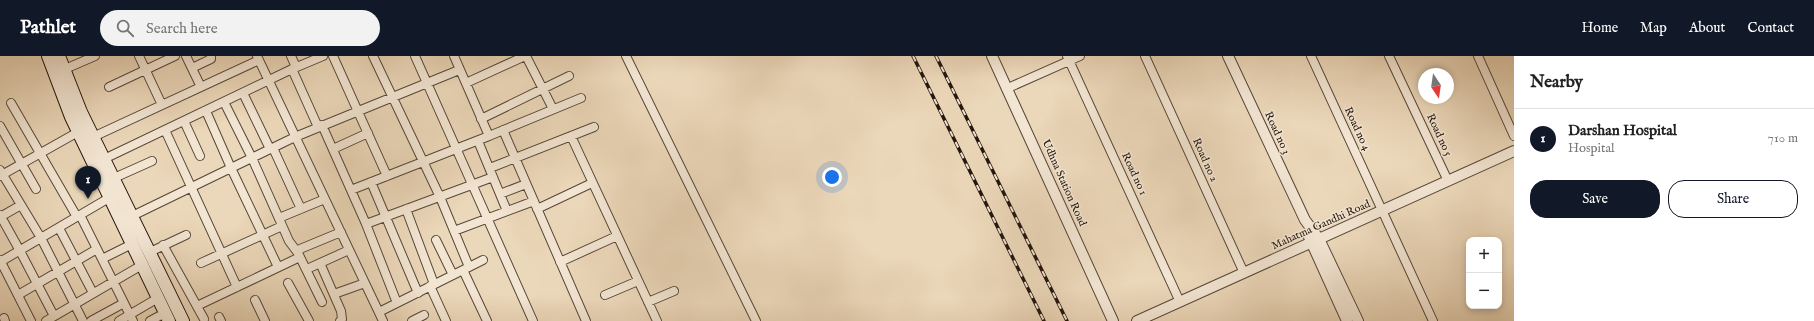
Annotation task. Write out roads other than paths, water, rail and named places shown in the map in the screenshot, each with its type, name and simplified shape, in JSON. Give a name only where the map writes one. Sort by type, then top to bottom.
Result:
[{"type":"main road","points":[[48,56],[78,132],[115,195],[132,216],[183,321]]},
{"type":"main road","points":[[59,56],[81,112],[114,178],[115,195],[121,221],[167,317]]},
{"type":"street","points":[[65,69],[95,56]]},
{"type":"street","points":[[139,56],[162,105]]},
{"type":"street","points":[[109,87],[175,56]]},
{"type":"street","points":[[186,56],[201,87]]},
{"type":"street","points":[[192,68],[211,59],[212,56]]},
{"type":"street","points":[[291,56],[294,68],[320,126],[333,149],[366,224],[397,303]]},
{"type":"street","points":[[104,159],[294,68],[323,56]]},
{"type":"street","points":[[333,56],[387,176]]},
{"type":"street","points":[[373,56],[440,197],[487,321]]},
{"type":"street","points":[[415,56],[458,149],[533,321]]},
{"type":"street","points":[[454,56],[489,136]]},
{"type":"street","points":[[466,83],[525,56],[553,109]]},
{"type":"street","points":[[626,56],[756,321]]},
{"type":"street","name":"Udhna Station Road","points":[[992,56],[1008,88],[1113,321]]},
{"type":"street","points":[[1008,88],[1068,58],[1080,56]]},
{"type":"street","name":"Road no 2","points":[[1145,56],[1244,273]]},
{"type":"street","name":"Road no 3","points":[[1228,56],[1305,220],[1347,321]]},
{"type":"street","name":"Road no 4","points":[[1311,56],[1433,321]]},
{"type":"street","name":"Road no 5","points":[[1389,56],[1448,181]]},
{"type":"street","points":[[1478,56],[1514,136]]},
{"type":"street","points":[[93,137],[201,87],[258,58],[381,318],[397,303],[483,260]]},
{"type":"street","name":"Road no 1","points":[[1068,58],[1180,302]]},
{"type":"street","points":[[121,221],[295,137],[392,96],[460,70]]},
{"type":"street","points":[[481,119],[569,76]]},
{"type":"street","points":[[243,93],[302,209]]},
{"type":"street","points":[[351,190],[478,141],[581,98]]},
{"type":"street","points":[[224,102],[252,158],[291,245],[307,269],[322,302]]},
{"type":"street","points":[[11,103],[97,249],[132,318]]},
{"type":"street","points":[[206,111],[278,267]]},
{"type":"street","points":[[184,121],[200,156]]},
{"type":"street","points":[[0,126],[36,189]]},
{"type":"street","points":[[490,168],[594,127]]},
{"type":"street","points":[[165,130],[237,287]]},
{"type":"street","points":[[503,130],[586,321]]},
{"type":"street","points":[[78,132],[1,174],[40,238],[83,321]]},
{"type":"street","points":[[333,149],[368,133]]},
{"type":"street","points":[[571,136],[657,321]]},
{"type":"street","points":[[478,141],[507,211]]},
{"type":"street","name":"Mahatma Gandhi Road","points":[[1137,321],[1514,151]]},
{"type":"street","points":[[114,178],[152,161]]},
{"type":"street","points":[[366,224],[493,177]]},
{"type":"street","points":[[371,182],[418,293]]},
{"type":"street","points":[[454,231],[507,211],[535,205],[592,183]]},
{"type":"street","points":[[500,194],[526,184]]},
{"type":"street","points":[[31,321],[0,261],[20,251],[115,195]]},
{"type":"street","points":[[201,263],[263,235],[302,209],[325,199]]},
{"type":"street","points":[[21,205],[0,217],[20,251],[54,316]]},
{"type":"street","points":[[406,209],[446,321]]},
{"type":"street","points":[[59,228],[93,293]]},
{"type":"street","points":[[299,255],[300,249],[341,232]]},
{"type":"street","points":[[150,252],[186,235]]},
{"type":"street","points":[[560,262],[617,236]]},
{"type":"street","points":[[436,240],[453,275]]},
{"type":"street","name":"Road no 3","points":[[1314,241],[1358,321]]},
{"type":"street","points":[[102,259],[132,244]]},
{"type":"street","points":[[164,245],[204,319]]},
{"type":"street","points":[[18,295],[97,249]]},
{"type":"street","points":[[307,269],[349,250]]},
{"type":"street","points":[[197,306],[278,267],[299,255]]},
{"type":"street","points":[[320,263],[343,315],[340,321]]},
{"type":"street","points":[[46,321],[142,265]]},
{"type":"street","points":[[605,295],[638,281]]},
{"type":"street","points":[[288,283],[309,321]]},
{"type":"street","points":[[334,294],[365,283]]},
{"type":"street","points":[[648,302],[674,291]]},
{"type":"street","points":[[119,321],[132,318],[158,298]]},
{"type":"street","points":[[255,300],[265,321]]},
{"type":"street","points":[[91,321],[124,302]]},
{"type":"street","points":[[412,321],[424,315]]},
{"type":"street","points":[[150,321],[167,317]]},
{"type":"railway","points":[[913,56],[1044,321]]},
{"type":"railway","points":[[936,56],[1067,321]]},
{"type":"place","name":"Darshan Hospital","points":[[88,199]]}]
